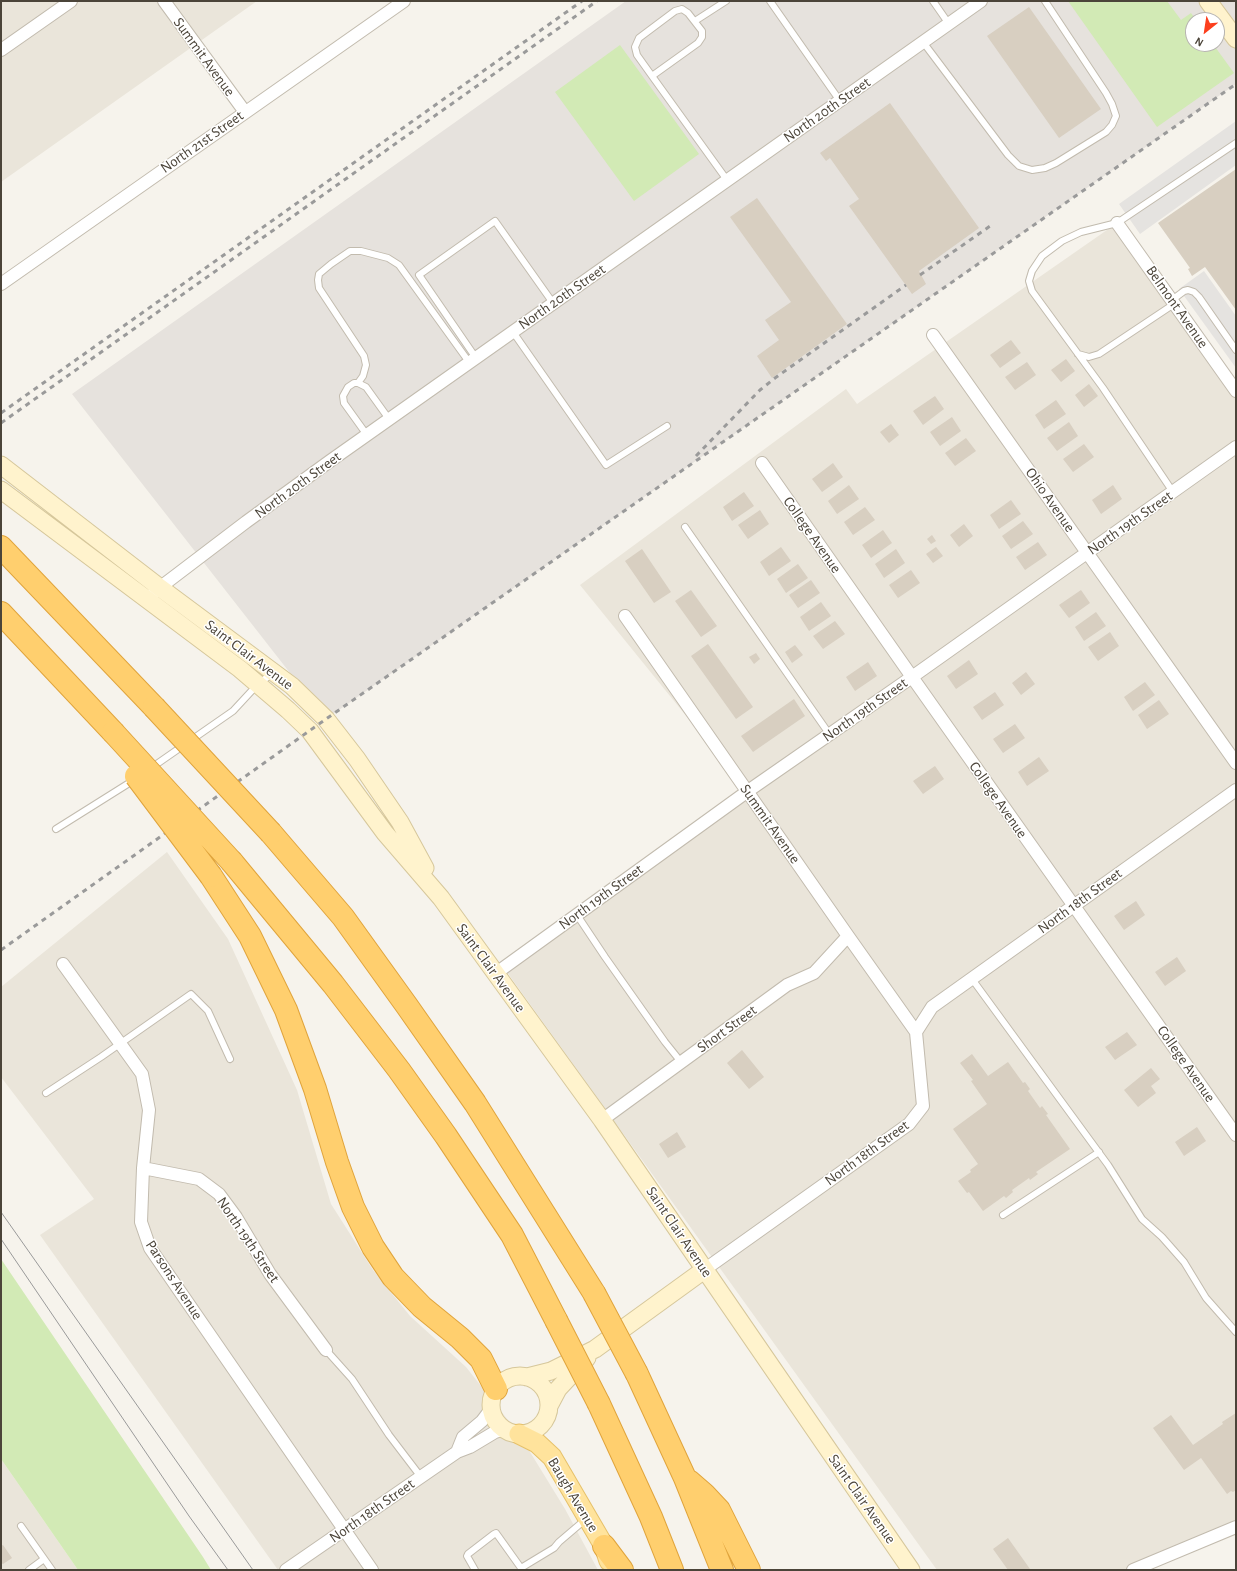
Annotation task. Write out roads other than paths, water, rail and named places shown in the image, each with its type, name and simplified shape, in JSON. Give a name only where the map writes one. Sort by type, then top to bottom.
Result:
[{"type":"highway","points":[[1,547],[154,707],[271,833],[343,918],[407,1006],[475,1103],[594,1293],[637,1374],[685,1478],[722,1570]]},
{"type":"highway","points":[[1,613],[232,862],[333,984],[399,1070],[446,1136],[512,1235],[599,1404],[651,1517],[672,1570]]},
{"type":"highway","points":[[113,732],[139,781],[211,876],[250,936],[286,1010],[315,1089],[337,1162],[353,1207],[373,1247],[393,1277],[417,1302],[460,1338],[481,1359],[494,1399]]},
{"type":"highway","points":[[685,1478],[704,1494],[719,1510],[749,1570]]},
{"type":"highway","points":[[604,1546],[622,1570]]},
{"type":"main road","points":[[1208,1],[1236,39]]},
{"type":"main road","name":"Saint Clair Avenue","points":[[1,464],[159,587],[292,686],[326,719],[357,759],[400,822],[441,898]]},
{"type":"main road","name":"Saint Clair Avenue","points":[[1,490],[258,684],[310,731],[385,833],[441,898],[602,1120],[911,1570]]},
{"type":"main road","name":"North 18th Street","points":[[527,1377],[551,1371],[595,1349],[704,1270]]},
{"type":"main road","name":"North 18th Street","points":[[549,1406],[558,1389],[595,1349]]},
{"type":"main road","points":[[514,1376],[527,1377],[536,1380],[542,1385],[549,1399],[549,1406],[545,1421],[534,1431],[512,1432],[499,1424],[494,1418],[494,1399],[507,1379],[514,1376]]},
{"type":"main road","name":"Baugh Avenue","points":[[512,1432],[537,1443],[552,1457],[604,1546],[611,1570]]},
{"type":"street","points":[[1,50],[71,1]]},
{"type":"street","name":"Summit Avenue","points":[[164,1],[245,112]]},
{"type":"street","name":"North 21st Street","points":[[1,284],[404,1]]},
{"type":"street","name":"North 20th Street","points":[[147,599],[159,587],[246,522],[367,435],[982,1]]},
{"type":"street","name":"Belmont Avenue","points":[[1117,223],[1173,302],[1232,378],[1236,391]]},
{"type":"street","name":"Ohio Avenue","points":[[933,335],[1236,764]]},
{"type":"street","name":"North 19th Street","points":[[495,974],[748,791],[912,677],[1236,447]]},
{"type":"street","name":"College Avenue","points":[[762,463],[1073,906],[1236,1135]]},
{"type":"street","name":"Summit Avenue","points":[[625,616],[916,1032]]},
{"type":"street","name":"North 18th Street","points":[[704,1270],[909,1124],[923,1106],[916,1032],[932,1007],[1236,790]]},
{"type":"street","name":"Short Street","points":[[602,1120],[787,985],[814,973],[848,936]]},
{"type":"street","name":"Parsons Avenue","points":[[63,964],[142,1074],[149,1110],[143,1168],[141,1222],[150,1248],[372,1570]]},
{"type":"street","name":"North 19th Street","points":[[143,1168],[199,1179],[219,1194],[236,1218],[270,1274],[326,1350]]},
{"type":"street","name":"North 18th Street","points":[[457,1452],[463,1438],[482,1421],[494,1399]]},
{"type":"street","name":"North 18th Street","points":[[286,1570],[457,1452],[470,1447],[495,1432],[512,1432]]},
{"type":"street","points":[[1133,1570],[1236,1527]]},
{"type":"lane","points":[[695,21],[726,1]]},
{"type":"lane","points":[[770,1],[840,101]]},
{"type":"lane","points":[[933,1],[949,24]]},
{"type":"lane","points":[[923,42],[1008,155],[1019,166],[1032,170],[1045,168],[1106,132],[1112,125],[1116,116],[1106,93],[1045,1]]},
{"type":"lane","points":[[652,76],[698,43],[702,37],[702,32],[695,21],[682,9],[675,11],[639,38],[635,47],[637,55],[652,76],[727,180]]},
{"type":"lane","points":[[1173,492],[1103,388],[1032,291],[1029,281],[1032,271],[1042,256],[1062,241],[1081,232],[1117,223],[1236,143]]},
{"type":"lane","points":[[473,360],[419,275],[495,221],[553,303]]},
{"type":"lane","points":[[358,383],[363,376],[366,365],[364,356],[319,288],[318,280],[319,274],[331,264],[350,252],[361,251],[388,258],[399,264],[473,360]]},
{"type":"lane","points":[[1078,354],[1089,357],[1099,354],[1173,302],[1184,291],[1188,290],[1194,292],[1199,297],[1236,350]]},
{"type":"lane","points":[[513,332],[606,465],[667,426]]},
{"type":"lane","points":[[367,435],[344,403],[345,391],[354,383],[358,383],[366,387],[390,419]]},
{"type":"lane","points":[[685,527],[830,734]]},
{"type":"lane","points":[[56,829],[119,790],[233,711],[258,684],[274,672]]},
{"type":"lane","points":[[577,915],[665,1042],[681,1062]]},
{"type":"lane","points":[[972,979],[1099,1152],[1142,1219],[1162,1237],[1184,1262],[1206,1298],[1236,1332]]},
{"type":"lane","points":[[46,1093],[191,994],[208,1011],[230,1059]]},
{"type":"lane","points":[[1003,1215],[1099,1152]]},
{"type":"lane","points":[[326,1350],[352,1379],[389,1435],[421,1477]]},
{"type":"lane","points":[[475,1570],[467,1556],[468,1554],[496,1533],[521,1568],[554,1548],[587,1518]]},
{"type":"lane","points":[[21,1526],[52,1570]]},
{"type":"lane","points":[[29,1570],[44,1559]]},
{"type":"tram line","points":[[1,1212],[253,1570]]},
{"type":"tram line","points":[[1,1239],[189,1516],[228,1570]]},
{"type":"railway","points":[[1,413],[582,1]]},
{"type":"railway","points":[[1,423],[597,1]]},
{"type":"railway","points":[[1,950],[326,719],[1236,84]]},
{"type":"railway","points":[[920,275],[993,224]]},
{"type":"railway","points":[[696,456],[760,390],[906,285]]}]
